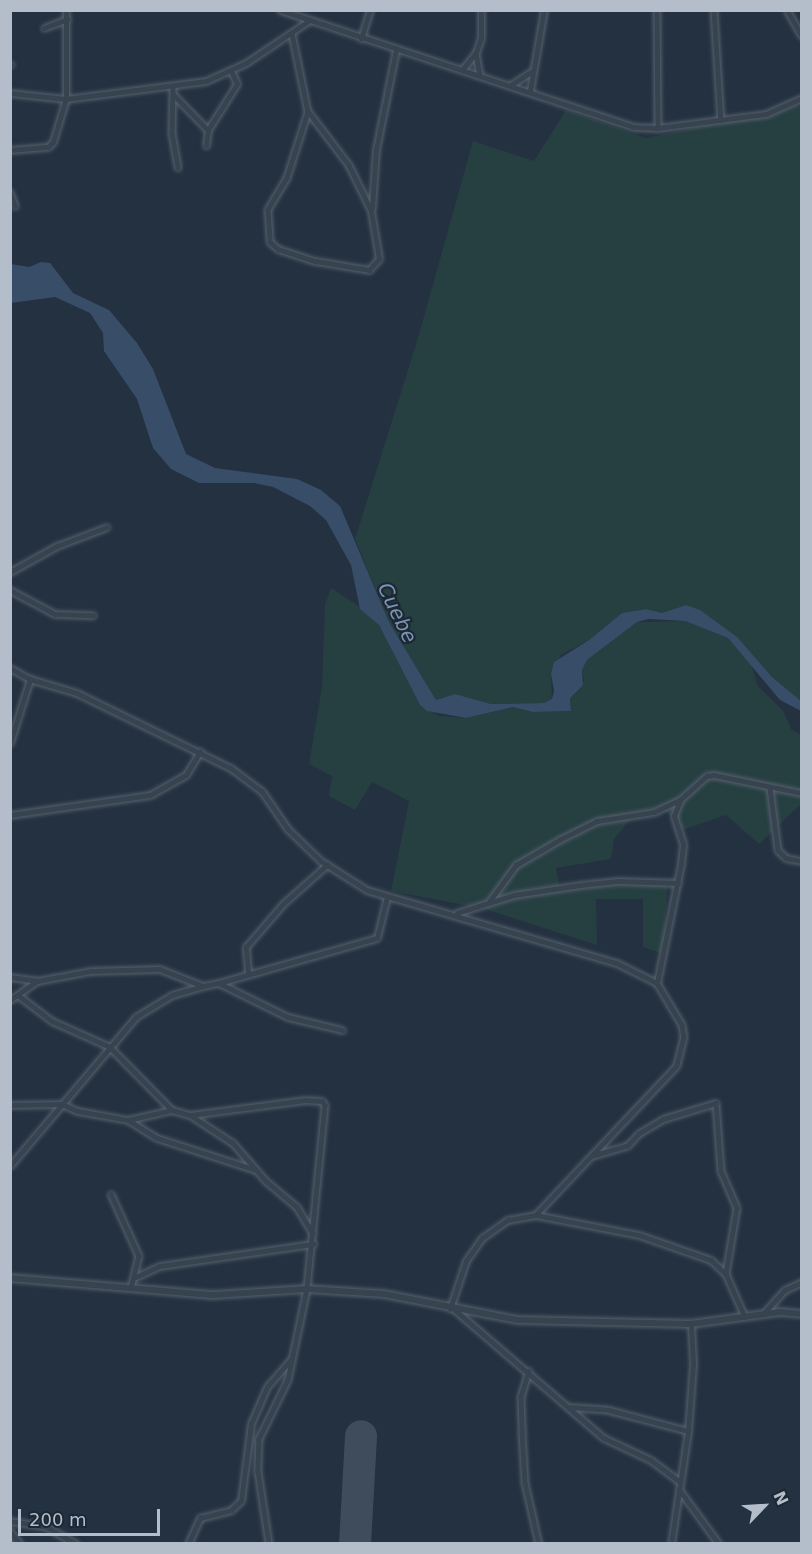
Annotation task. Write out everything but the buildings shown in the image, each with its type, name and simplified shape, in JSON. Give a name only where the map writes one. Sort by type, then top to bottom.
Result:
[{"type":"street","points":[[10,150],[51,145],[66,99],[66,10]]},
{"type":"street","points":[[280,10],[361,39],[462,69],[633,127],[658,128],[773,112],[801,98]]},
{"type":"street","points":[[361,39],[370,10]]},
{"type":"street","points":[[462,69],[476,53],[483,32],[481,10]]},
{"type":"street","points":[[530,92],[544,10]]},
{"type":"street","points":[[657,10],[658,128]]},
{"type":"street","points":[[714,10],[721,120]]},
{"type":"street","points":[[787,10],[801,36]]},
{"type":"street","points":[[44,28],[67,19]]},
{"type":"street","points":[[10,93],[66,99],[173,91],[231,71],[292,34],[310,20]]},
{"type":"street","points":[[292,34],[308,112],[349,166],[371,211]]},
{"type":"street","points":[[308,112],[287,178],[268,210],[272,246],[316,261],[369,270],[379,259],[371,211],[376,150],[396,50]]},
{"type":"street","points":[[476,53],[480,76]]},
{"type":"street","points":[[206,146],[208,130],[237,84],[231,71]]},
{"type":"street","points":[[511,85],[532,72]]},
{"type":"street","points":[[173,91],[208,130]]},
{"type":"street","points":[[173,91],[172,133],[177,166]]},
{"type":"street","points":[[10,192],[15,206]]},
{"type":"street","points":[[10,572],[57,546],[107,527]]},
{"type":"street","points":[[10,590],[55,614],[93,615]]},
{"type":"street","points":[[10,668],[30,678],[77,693],[200,752],[262,791],[288,829],[327,865],[354,884],[387,897],[455,914],[617,963],[657,983],[682,1025],[684,1037],[677,1066],[536,1215]]},
{"type":"street","points":[[10,743],[30,678]]},
{"type":"street","points":[[10,815],[150,795],[186,775],[200,752]]},
{"type":"street","points":[[488,903],[519,863],[597,821],[654,812],[680,800],[707,776],[714,775],[801,793]]},
{"type":"street","points":[[770,788],[778,850],[786,858],[801,861]]},
{"type":"street","points":[[657,983],[678,882],[683,844],[674,810],[680,800]]},
{"type":"street","points":[[248,972],[246,947],[283,904],[327,865]]},
{"type":"street","points":[[455,914],[531,891],[590,884],[678,882]]},
{"type":"street","points":[[10,1166],[110,1047],[147,1009],[172,995],[219,983],[248,972],[377,938],[387,897]]},
{"type":"street","points":[[10,977],[37,981],[144,968],[175,973],[203,986]]},
{"type":"street","points":[[10,1000],[37,981]]},
{"type":"street","points":[[219,983],[288,1017],[342,1030]]},
{"type":"street","points":[[18,995],[52,1021],[110,1047],[172,1110]]},
{"type":"street","points":[[190,1115],[305,1100],[324,1102],[313,1244],[307,1289],[285,1388],[259,1439],[257,1454],[269,1544]]},
{"type":"street","points":[[589,1157],[627,1146],[638,1134],[663,1119],[716,1103],[721,1171],[737,1208],[726,1274]]},
{"type":"street","points":[[10,1105],[62,1104],[78,1112],[128,1120],[172,1110],[190,1115],[232,1143],[297,1207],[313,1234]]},
{"type":"street","points":[[128,1120],[157,1138],[258,1171]]},
{"type":"street","points":[[111,1194],[138,1256],[136,1277],[132,1285]]},
{"type":"street","points":[[452,1310],[465,1261],[482,1238],[508,1220],[536,1215],[608,1227],[675,1245],[711,1260],[726,1274],[745,1317]]},
{"type":"street","points":[[136,1277],[160,1266],[313,1244]]},
{"type":"street","points":[[10,1278],[132,1285],[214,1295],[307,1289],[384,1294],[452,1310],[518,1320],[691,1324],[764,1313],[801,1314]]},
{"type":"street","points":[[764,1313],[785,1290],[801,1282]]},
{"type":"street","points":[[452,1310],[529,1371],[604,1438],[651,1460],[679,1481]]},
{"type":"street","points":[[671,1544],[688,1431],[693,1364],[691,1324]]},
{"type":"street","points":[[188,1544],[200,1518],[231,1510],[241,1501],[251,1424],[267,1387],[291,1359]]},
{"type":"street","points":[[529,1371],[521,1396],[522,1432],[526,1457],[525,1483],[539,1544]]},
{"type":"street","points":[[570,1407],[609,1410],[688,1431]]},
{"type":"street","points":[[679,1489],[719,1544]]},
{"type":"street","points":[[10,1521],[47,1527],[76,1544]]},
{"type":"street","points":[[10,1532],[22,1543]]},
{"type":"green space","points":[[801,105],[801,701],[791,695],[717,623],[686,605],[662,613],[646,609],[622,613],[589,640],[561,655],[551,674],[552,700],[544,703],[491,704],[455,694],[436,700],[389,622],[355,539],[418,338],[473,141],[534,161],[566,110],[646,138]]},
{"type":"green space","points":[[331,588],[366,611],[379,625],[420,705],[440,716],[466,718],[513,707],[542,712],[571,711],[570,698],[584,681],[582,670],[587,660],[637,622],[685,621],[728,638],[751,664],[758,686],[784,712],[791,729],[801,735],[801,804],[759,844],[726,815],[682,830],[668,813],[655,808],[629,821],[614,839],[611,859],[556,868],[560,889],[668,880],[663,954],[643,947],[643,899],[596,899],[597,945],[485,909],[391,891],[409,801],[372,782],[355,810],[329,796],[332,776],[309,764],[322,687],[325,604]]},
{"type":"water","points":[[41,262],[50,263],[73,293],[109,310],[137,343],[153,369],[186,454],[215,468],[297,479],[321,490],[340,506],[389,622],[436,700],[455,694],[491,704],[544,703],[552,699],[554,691],[551,674],[554,662],[589,640],[622,613],[646,609],[662,613],[686,605],[700,610],[737,637],[772,677],[801,701],[801,711],[780,700],[728,638],[685,621],[649,619],[637,622],[587,660],[582,670],[583,685],[570,698],[571,711],[533,712],[513,707],[466,718],[427,711],[420,705],[379,625],[360,609],[351,565],[326,520],[310,506],[273,487],[254,483],[199,483],[171,469],[153,448],[137,399],[104,351],[103,333],[90,313],[55,297],[11,303],[11,264],[29,267]]},
{"type":"runway","points":[[355,1544],[361,1436]]},
{"type":"water label","name":"Cuebe","points":[[397,613]]}]
